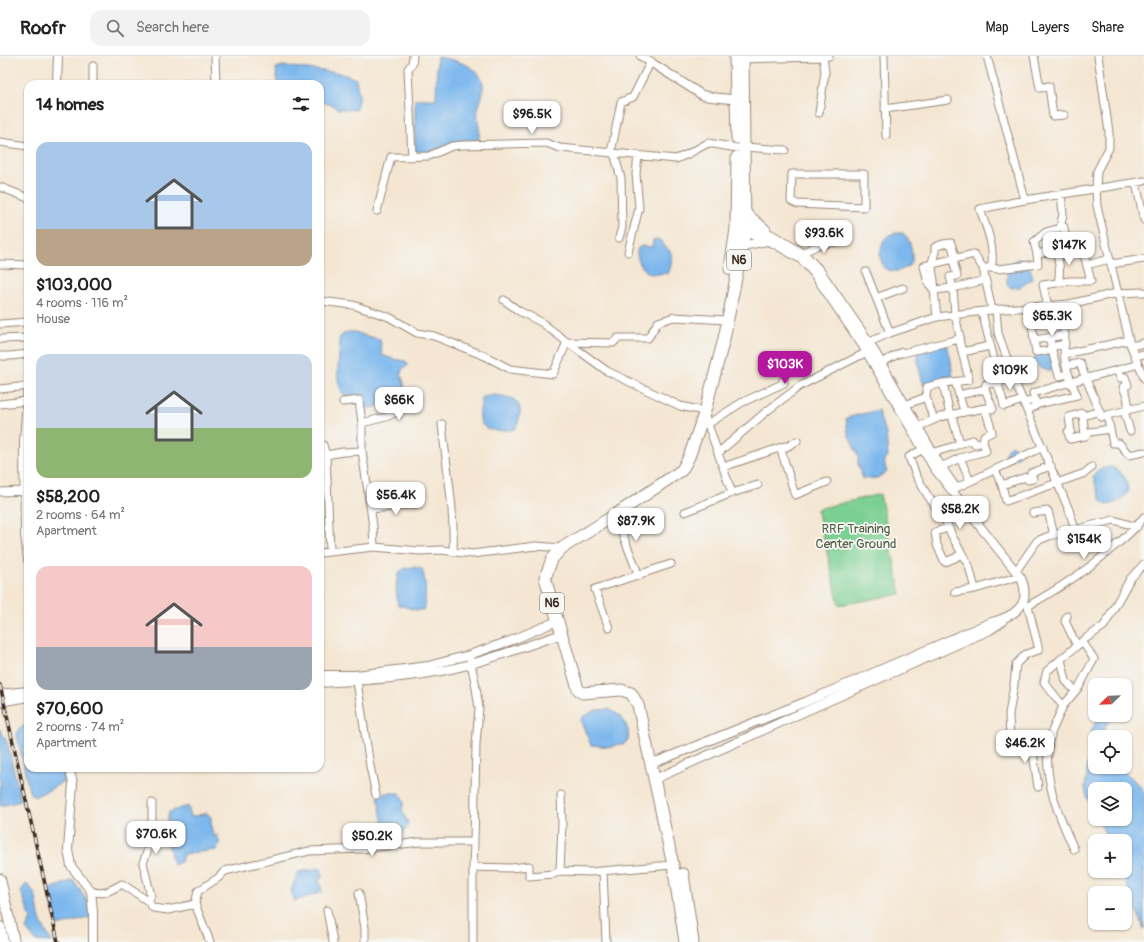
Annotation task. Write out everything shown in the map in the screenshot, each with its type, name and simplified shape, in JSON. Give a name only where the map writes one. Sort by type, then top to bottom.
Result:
[{"type":"highway","name":"N6","points":[[685,942],[657,778],[638,705],[631,693],[621,690],[582,693],[578,689],[545,578],[552,559],[562,548],[615,515],[682,470],[689,457],[704,416],[724,320],[742,246],[739,57]]},
{"type":"highway","name":"N6","points":[[724,320],[730,273],[745,211],[741,148]]},
{"type":"highway","name":"N6","points":[[657,778],[681,864],[693,942]]},
{"type":"main road","points":[[0,879],[14,942]]},
{"type":"main road","points":[[0,927],[3,942]]},
{"type":"street","points":[[57,80],[58,56]]},
{"type":"street","points":[[215,56],[216,80]]},
{"type":"street","points":[[412,157],[408,69],[412,64],[413,56]]},
{"type":"street","points":[[641,56],[702,95],[711,98],[740,100]]},
{"type":"street","points":[[884,56],[886,136]]},
{"type":"street","points":[[987,56],[1025,200]]},
{"type":"street","points":[[1034,56],[1040,88],[1049,86],[1053,116],[1064,115]]},
{"type":"street","points":[[1098,56],[1109,132],[1109,148],[1097,171],[1097,206],[1130,343],[1144,378]]},
{"type":"street","points":[[739,57],[826,57],[819,113]]},
{"type":"street","points":[[619,238],[622,227],[621,178],[613,153],[621,102],[633,97],[651,61]]},
{"type":"street","points":[[93,66],[93,80]]},
{"type":"street","points":[[885,109],[948,100]]},
{"type":"street","points":[[0,142],[24,145]]},
{"type":"street","points":[[376,211],[391,157],[429,156],[452,146],[546,143],[560,148],[676,159],[708,143],[741,148],[785,150]]},
{"type":"street","points":[[628,252],[639,208],[636,174],[638,156]]},
{"type":"street","points":[[792,174],[864,174],[864,207],[797,204],[791,201],[792,174]]},
{"type":"street","points":[[991,268],[993,261],[990,242],[980,209],[1025,200],[1140,182],[1144,220]]},
{"type":"street","points":[[0,187],[24,196]]},
{"type":"street","points":[[1060,228],[1063,214],[1061,194]]},
{"type":"street","points":[[745,211],[776,244],[801,260],[809,268],[881,363],[932,453],[956,488],[995,539],[1008,561]]},
{"type":"street","points":[[657,778],[942,648],[989,623],[1010,616],[1023,604],[1025,594],[1024,586],[1018,573],[934,468],[868,347],[820,271],[802,253],[741,226]]},
{"type":"street","points":[[983,268],[998,269],[1038,264],[1034,242],[1046,232],[1064,227],[1066,242]]},
{"type":"street","points":[[742,246],[770,238]]},
{"type":"street","points":[[1048,306],[1043,285],[1091,281],[1080,240],[1055,244],[1060,274],[1058,283]]},
{"type":"street","points":[[802,253],[818,245],[842,242]]},
{"type":"street","points":[[932,264],[936,252],[935,247],[951,243],[957,276],[950,277],[953,288],[955,315],[960,337],[959,339],[969,380],[943,383],[927,387],[926,397],[934,420]]},
{"type":"street","points":[[1037,254],[1056,250]]},
{"type":"street","points":[[937,317],[934,290],[928,283],[924,266],[974,254],[983,268],[994,310],[998,333],[1017,387],[1069,510],[1075,529]]},
{"type":"street","points":[[1087,265],[1110,261],[1144,259]]},
{"type":"street","points":[[0,264],[24,265]]},
{"type":"street","points":[[866,272],[890,333]]},
{"type":"street","points":[[934,290],[953,288],[985,280]]},
{"type":"street","points":[[876,298],[903,288]]},
{"type":"street","points":[[718,453],[767,410],[800,386],[890,333],[937,317],[994,310],[1069,304],[1117,294],[1144,292]]},
{"type":"street","points":[[504,300],[540,322],[607,370],[680,406],[704,416],[741,403],[784,383],[783,380]]},
{"type":"street","points":[[324,301],[353,305],[389,317],[417,333],[434,336],[485,356],[510,370],[553,374],[567,342]]},
{"type":"street","points":[[1028,411],[1038,404],[1077,395],[1067,370],[1064,354],[1065,335],[1059,305]]},
{"type":"street","points":[[1030,307],[1036,352],[1048,351],[1051,347],[1065,344]]},
{"type":"street","points":[[941,467],[959,458],[986,451],[983,442],[984,436],[992,432],[985,389],[986,384],[1000,383],[982,312]]},
{"type":"street","points":[[567,342],[614,343],[618,338],[648,338],[658,322],[674,316],[724,320]]},
{"type":"street","points":[[0,324],[24,322]]},
{"type":"street","points":[[1034,340],[1065,335]]},
{"type":"street","points":[[1050,337],[1051,347],[1060,376],[1067,370],[1080,363],[1084,378],[1100,411],[1101,417],[1144,406]]},
{"type":"street","points":[[0,339],[24,338]]},
{"type":"street","points":[[881,363],[902,352],[959,339]]},
{"type":"street","points":[[1064,354],[1098,347],[1130,343],[1144,343]]},
{"type":"street","points":[[962,352],[990,346]]},
{"type":"street","points":[[0,356],[24,354]]},
{"type":"street","points":[[918,428],[934,420],[952,414],[1024,402],[1034,398],[1033,393],[1084,378],[1118,371],[1144,354]]},
{"type":"street","points":[[1118,371],[1120,378],[1125,377],[1128,385],[1123,386],[1127,396],[1126,411],[1130,431]]},
{"type":"street","points":[[955,382],[964,412]]},
{"type":"street","points":[[943,383],[952,414],[959,458],[970,481]]},
{"type":"street","points":[[997,383],[1000,394],[1003,397],[1004,406]]},
{"type":"street","points":[[0,389],[24,386]]},
{"type":"street","points":[[1050,388],[1054,401]]},
{"type":"street","points":[[959,395],[985,389]]},
{"type":"street","points":[[362,423],[386,417],[405,408],[408,391]]},
{"type":"street","points":[[905,405],[926,397]]},
{"type":"street","points":[[343,402],[359,400],[362,423],[362,451],[371,509],[374,547]]},
{"type":"street","points":[[0,404],[24,401]]},
{"type":"street","points":[[1100,411],[1083,416],[1082,413],[1069,417],[1071,431],[1068,432],[1070,439],[1085,436],[1090,432],[1110,429]]},
{"type":"street","points":[[1107,415],[1113,443],[1119,443],[1129,455],[1144,452]]},
{"type":"street","points":[[704,416],[732,493]]},
{"type":"street","points":[[1083,416],[1085,436]]},
{"type":"street","points":[[442,424],[453,521],[452,552]]},
{"type":"street","points":[[932,453],[973,440],[975,444],[983,442]]},
{"type":"street","points":[[723,467],[799,441],[781,450],[795,495],[826,482]]},
{"type":"street","points":[[956,488],[1043,447]]},
{"type":"street","points":[[324,448],[326,455],[330,551]]},
{"type":"street","points":[[923,449],[908,457],[919,481],[946,522],[969,566],[975,589]]},
{"type":"street","points":[[326,455],[362,451]]},
{"type":"street","points":[[1002,485],[1026,477],[1028,480],[1032,479],[1031,473],[1051,466]]},
{"type":"street","points":[[996,470],[1006,501],[1085,473],[1092,467]]},
{"type":"street","points":[[685,512],[732,493],[758,485]]},
{"type":"street","points":[[0,492],[24,492]]},
{"type":"street","points":[[371,509],[418,504]]},
{"type":"street","points":[[1033,513],[1048,511],[1054,535]]},
{"type":"street","points":[[615,515],[639,576]]},
{"type":"street","points":[[1050,736],[1010,742],[1009,714],[1016,664],[1026,654],[1040,650],[1028,606],[1050,594],[1094,565],[1137,526],[1144,517]]},
{"type":"street","points":[[955,592],[975,589],[1018,573],[1037,541],[1075,529],[1114,520],[1137,526]]},
{"type":"street","points":[[948,528],[935,532],[938,546],[945,562],[962,553]]},
{"type":"street","points":[[324,552],[374,547],[420,551],[441,550],[472,554],[536,546],[562,548]]},
{"type":"street","points":[[609,628],[595,590],[671,564]]},
{"type":"street","points":[[1063,706],[1044,682],[1047,672],[1061,659],[1104,626],[1130,579],[1144,564]]},
{"type":"street","points":[[1067,616],[1065,621],[1080,644],[1094,659],[1075,691],[1063,706],[1050,736],[1048,774],[1061,820],[1074,849]]},
{"type":"street","points":[[470,659],[557,621]]},
{"type":"street","points":[[324,682],[470,659],[562,634]]},
{"type":"street","points":[[654,763],[942,648]]},
{"type":"street","points":[[470,659],[479,708],[476,744],[473,942]]},
{"type":"street","points":[[1061,659],[1066,681],[1075,691]]},
{"type":"street","points":[[324,676],[356,678]]},
{"type":"street","points":[[356,678],[376,795]]},
{"type":"street","points":[[0,694],[24,691]]},
{"type":"street","points":[[0,702],[24,698]]},
{"type":"street","points":[[1031,739],[1038,787]]},
{"type":"street","points":[[70,772],[73,783],[68,850],[71,866],[91,891],[98,894],[107,892],[122,884],[148,901],[154,908],[168,910],[195,904]]},
{"type":"street","points":[[560,872],[562,824],[561,795]]},
{"type":"street","points":[[148,901],[151,896],[143,864],[147,852],[152,823],[152,803]]},
{"type":"street","points":[[210,942],[195,904],[198,891],[218,878],[225,871],[309,851],[361,849],[420,842],[474,842]]},
{"type":"street","points":[[473,867],[529,866],[529,876],[554,874],[560,872],[603,871],[673,865]]},
{"type":"street","points":[[603,871],[606,942]]},
{"type":"street","points":[[91,891],[93,942]]},
{"type":"street","points":[[359,893],[365,928],[365,942]]},
{"type":"street","points":[[327,910],[333,942]]},
{"type":"green space","name":"RRF Training Center Ground","points":[[880,494],[901,594],[839,605],[817,509]]},
{"type":"water","points":[[437,57],[453,60],[468,66],[475,70],[480,76],[483,83],[483,92],[478,108],[478,141],[465,140],[429,152],[415,151],[415,99],[436,99]]},
{"type":"water","points":[[283,66],[340,73],[356,79],[359,95],[356,110],[337,109],[333,105],[324,103],[324,80],[277,80],[276,68]]},
{"type":"water","points":[[896,233],[903,233],[910,243],[912,250],[912,262],[906,268],[899,271],[891,271],[884,268],[879,255],[885,238]]},
{"type":"water","points":[[653,240],[663,242],[663,246],[670,251],[672,262],[668,274],[649,273],[643,268],[638,260],[638,248],[642,246],[652,247]]},
{"type":"water","points":[[1017,259],[1023,259],[1027,264],[1031,271],[1032,279],[1020,287],[1011,288],[1007,284],[1008,265]]},
{"type":"water","points":[[348,332],[355,332],[380,339],[382,355],[405,361],[409,364],[401,372],[404,388],[398,396],[382,405],[366,408],[362,395],[345,396],[341,390],[338,376],[339,338]]},
{"type":"water","points":[[947,344],[953,380],[924,386],[919,369],[917,350]]},
{"type":"water","points":[[1049,352],[1054,367],[1049,371],[1040,368],[1034,359],[1039,353]]},
{"type":"water","points":[[495,395],[509,397],[518,404],[520,414],[515,429],[499,431],[488,429],[481,422],[480,412],[482,397]]},
{"type":"water","points":[[878,410],[886,432],[888,457],[884,460],[887,472],[877,478],[863,479],[858,464],[858,456],[848,434],[846,418]]},
{"type":"water","points":[[1011,445],[1017,449],[1019,456],[1007,462],[1006,453],[1007,449]]},
{"type":"water","points":[[1112,467],[1126,479],[1128,492],[1113,504],[1106,505],[1101,501],[1093,477],[1101,469]]},
{"type":"water","points":[[414,567],[422,569],[426,589],[423,610],[416,610],[398,605],[396,588],[399,572],[406,568]]},
{"type":"water","points":[[608,709],[617,714],[624,721],[628,730],[628,740],[624,744],[619,744],[612,747],[591,745],[581,722],[582,717],[596,710]]},
{"type":"water","points":[[1096,722],[1108,722],[1105,730],[1092,729]]},
{"type":"water","points":[[24,727],[24,768],[17,735],[19,728]]},
{"type":"water","points":[[0,729],[7,742],[21,801],[0,806]]},
{"type":"water","points":[[1088,763],[1088,774],[1127,774],[1140,786],[1144,793],[1144,929],[1132,899],[1132,886],[1127,886],[1124,878],[1132,878],[1132,834],[1106,834],[1102,826],[1132,826],[1132,782],[1088,782],[1088,799],[1085,789]]},
{"type":"water","points":[[25,772],[67,772],[69,778],[49,790],[34,797],[29,791]]},
{"type":"water","points":[[385,793],[399,793],[404,802],[402,810],[408,823],[404,832],[399,835],[393,834],[386,827],[381,816],[378,797]]},
{"type":"water","points":[[188,806],[191,817],[207,813],[211,817],[213,836],[217,835],[220,844],[216,850],[183,854],[181,862],[173,865],[167,832],[169,812]]},
{"type":"water","points":[[321,868],[323,877],[319,879],[322,892],[295,901],[291,891],[298,872]]},
{"type":"water","points":[[73,880],[87,901],[92,917],[57,926],[48,890]]},
{"type":"water","points":[[26,884],[31,888],[36,897],[40,919],[52,942],[36,941],[26,929],[31,919],[21,891]]},
{"type":"railway","points":[[0,685],[58,942]]}]
